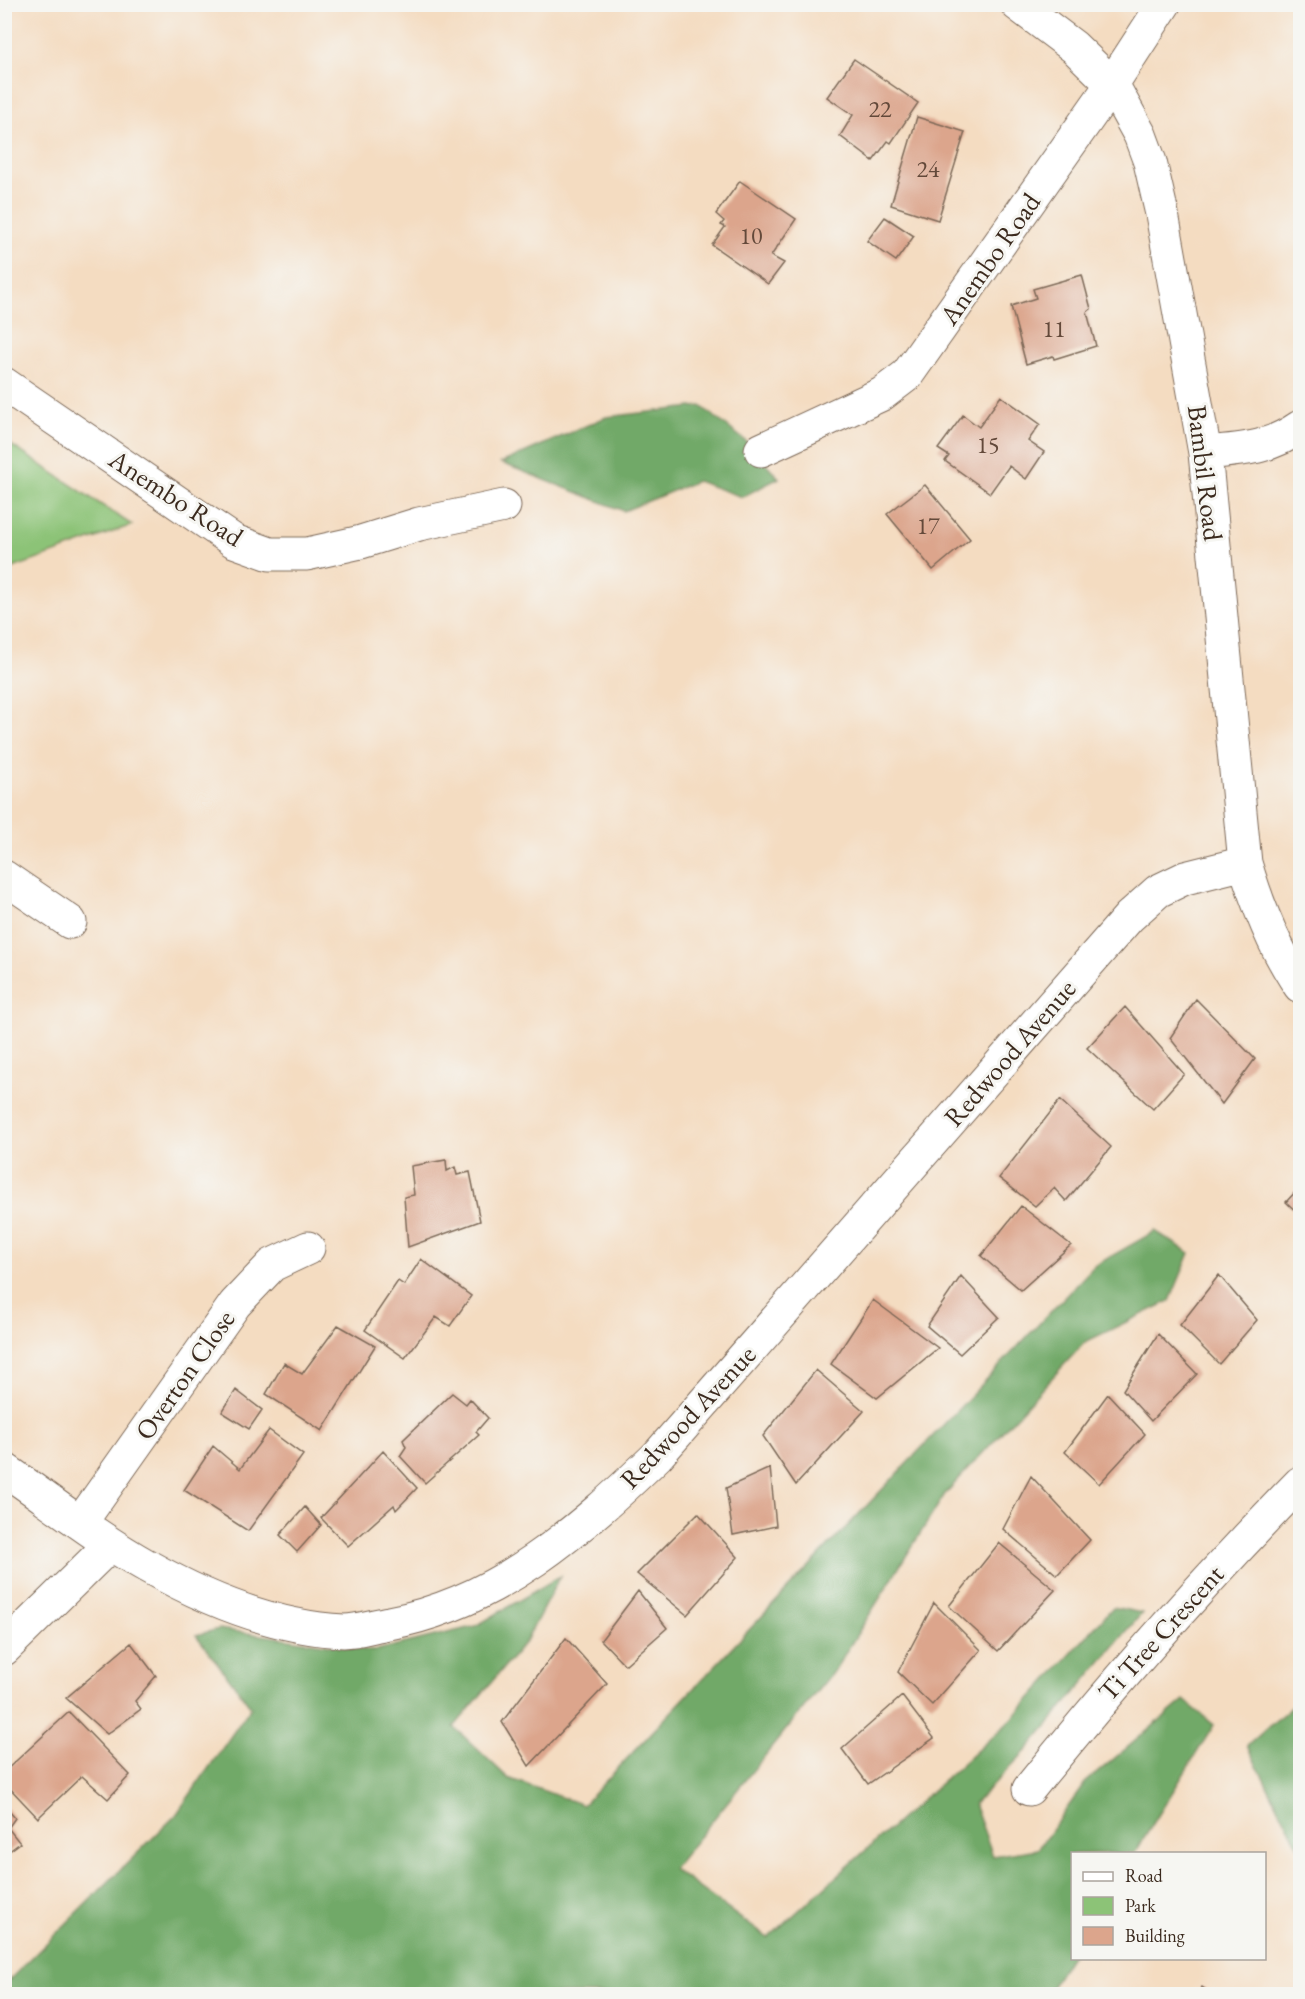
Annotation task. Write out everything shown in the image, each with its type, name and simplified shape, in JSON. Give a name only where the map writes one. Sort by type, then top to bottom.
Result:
[{"type":"street","name":"Bambil Road","points":[[1017,4],[1074,47],[1112,84],[1140,135],[1150,162],[1162,214],[1205,453],[1245,863],[1257,905],[1273,940],[1300,986]]},
{"type":"street","name":"Anembo Road","points":[[761,450],[882,394],[907,375],[1112,84],[1164,4]]},
{"type":"street","name":"Anembo Road","points":[[4,384],[234,540],[270,554],[307,554],[361,542],[419,524],[504,506]]},
{"type":"street","points":[[1205,453],[1259,448],[1282,439],[1300,427]]},
{"type":"street","name":"Redwood Avenue","points":[[4,1469],[110,1545],[198,1592],[246,1611],[292,1624],[345,1631],[409,1619],[486,1591],[543,1555],[589,1520],[658,1455],[1129,917],[1158,891],[1167,886],[1185,878],[1245,863]]},
{"type":"street","points":[[4,878],[70,922]]},
{"type":"street","name":"Overton Close","points":[[81,1522],[235,1304],[272,1265],[308,1248]]},
{"type":"street","name":"Ti Tree Crescent","points":[[1029,1789],[1100,1701],[1229,1555],[1300,1483]]},
{"type":"street","points":[[4,1649],[110,1545]]},
{"type":"green space","points":[[701,406],[747,442],[779,478],[742,497],[697,481],[624,511],[501,463],[606,417]]},
{"type":"green space","points":[[5,441],[132,525],[5,571]]},
{"type":"green space","points":[[1155,1231],[1190,1253],[1170,1301],[1085,1342],[945,1494],[836,1668],[673,1869],[768,1938],[1012,1719],[1113,1607],[1142,1613],[1027,1750],[974,1804],[993,1856],[1038,1849],[1085,1783],[1184,1700],[1214,1725],[1136,1852],[1071,1852],[1071,1956],[1047,1994],[5,1994],[5,1984],[176,1815],[251,1707],[196,1635],[219,1629],[373,1651],[476,1626],[560,1576],[526,1641],[454,1727],[508,1778],[583,1805],[1094,1266]]},
{"type":"green space","points":[[1300,1699],[1300,1849],[1247,1746]]},
{"type":"building","points":[[854,59],[918,103],[891,143],[888,141],[873,161],[840,136],[853,115],[827,97]]},
{"type":"building","points":[[917,117],[965,132],[938,220],[891,205]]},
{"type":"building","points":[[740,181],[796,219],[771,256],[784,263],[768,284],[712,245],[725,227],[721,225],[724,221],[716,214]]},
{"type":"building","points":[[885,217],[914,236],[896,261],[867,241]]},
{"type":"building","points":[[1082,275],[1091,309],[1087,312],[1096,346],[1054,359],[1053,356],[1026,364],[1011,306],[1036,298],[1033,289]]},
{"type":"building","points":[[1001,396],[1040,424],[1028,441],[1044,452],[1026,479],[1009,466],[990,493],[945,461],[949,456],[938,449],[963,415],[979,427]]},
{"type":"building","points":[[925,485],[970,539],[933,570],[887,514]]},
{"type":"building","points":[[1196,999],[1255,1059],[1222,1104],[1170,1038]]},
{"type":"building","points":[[1125,1007],[1184,1074],[1153,1109],[1087,1048]]},
{"type":"building","points":[[1060,1100],[1111,1147],[1066,1201],[1054,1188],[1035,1206],[999,1178]]},
{"type":"building","points":[[446,1160],[447,1171],[455,1167],[457,1175],[470,1172],[480,1221],[408,1247],[404,1197],[414,1195],[411,1166]]},
{"type":"building","points":[[1300,1187],[1300,1215],[1286,1202]]},
{"type":"building","points":[[1021,1206],[1071,1245],[1021,1290],[981,1256]]},
{"type":"building","points":[[421,1259],[471,1296],[450,1326],[436,1317],[405,1358],[365,1330],[398,1281],[404,1285]]},
{"type":"building","points":[[1219,1275],[1257,1320],[1219,1364],[1180,1325]]},
{"type":"building","points":[[961,1276],[999,1317],[960,1354],[927,1326]]},
{"type":"building","points":[[873,1300],[938,1348],[877,1398],[831,1364]]},
{"type":"building","points":[[338,1325],[375,1346],[322,1431],[266,1394],[284,1363],[302,1374]]},
{"type":"building","points":[[1158,1334],[1197,1374],[1151,1421],[1123,1390]]},
{"type":"building","points":[[816,1370],[864,1411],[796,1485],[763,1436]]},
{"type":"building","points":[[236,1390],[262,1410],[249,1429],[222,1412]]},
{"type":"building","points":[[452,1393],[466,1404],[470,1399],[488,1418],[476,1432],[479,1435],[425,1483],[400,1456],[406,1447],[403,1440]]},
{"type":"building","points":[[1108,1394],[1145,1434],[1099,1484],[1065,1452]]},
{"type":"building","points":[[269,1430],[303,1455],[248,1531],[184,1490],[213,1446],[240,1469]]},
{"type":"building","points":[[383,1451],[417,1488],[396,1510],[394,1505],[348,1546],[321,1518]]},
{"type":"building","points":[[770,1468],[776,1526],[733,1535],[726,1488]]},
{"type":"building","points":[[1031,1476],[1090,1540],[1057,1575],[1003,1529]]},
{"type":"building","points":[[305,1507],[321,1525],[297,1552],[280,1535]]},
{"type":"building","points":[[698,1513],[738,1557],[687,1615],[637,1574]]},
{"type":"building","points":[[999,1543],[1055,1590],[998,1651],[949,1606]]},
{"type":"building","points":[[638,1591],[667,1628],[625,1665],[601,1640]]},
{"type":"building","points":[[934,1603],[981,1650],[932,1705],[898,1672]]},
{"type":"building","points":[[566,1638],[607,1684],[529,1766],[502,1722]]},
{"type":"building","points":[[131,1643],[156,1676],[135,1701],[141,1709],[107,1734],[66,1698]]},
{"type":"building","points":[[902,1696],[934,1738],[868,1784],[842,1749]]},
{"type":"building","points":[[69,1712],[130,1775],[108,1799],[82,1776],[38,1818],[4,1782],[4,1772]]},
{"type":"building","points":[[4,1805],[15,1818],[8,1828],[20,1843],[4,1855]]},
{"type":"building","points":[[1202,1987],[1212,1994],[1198,1994]]}]
